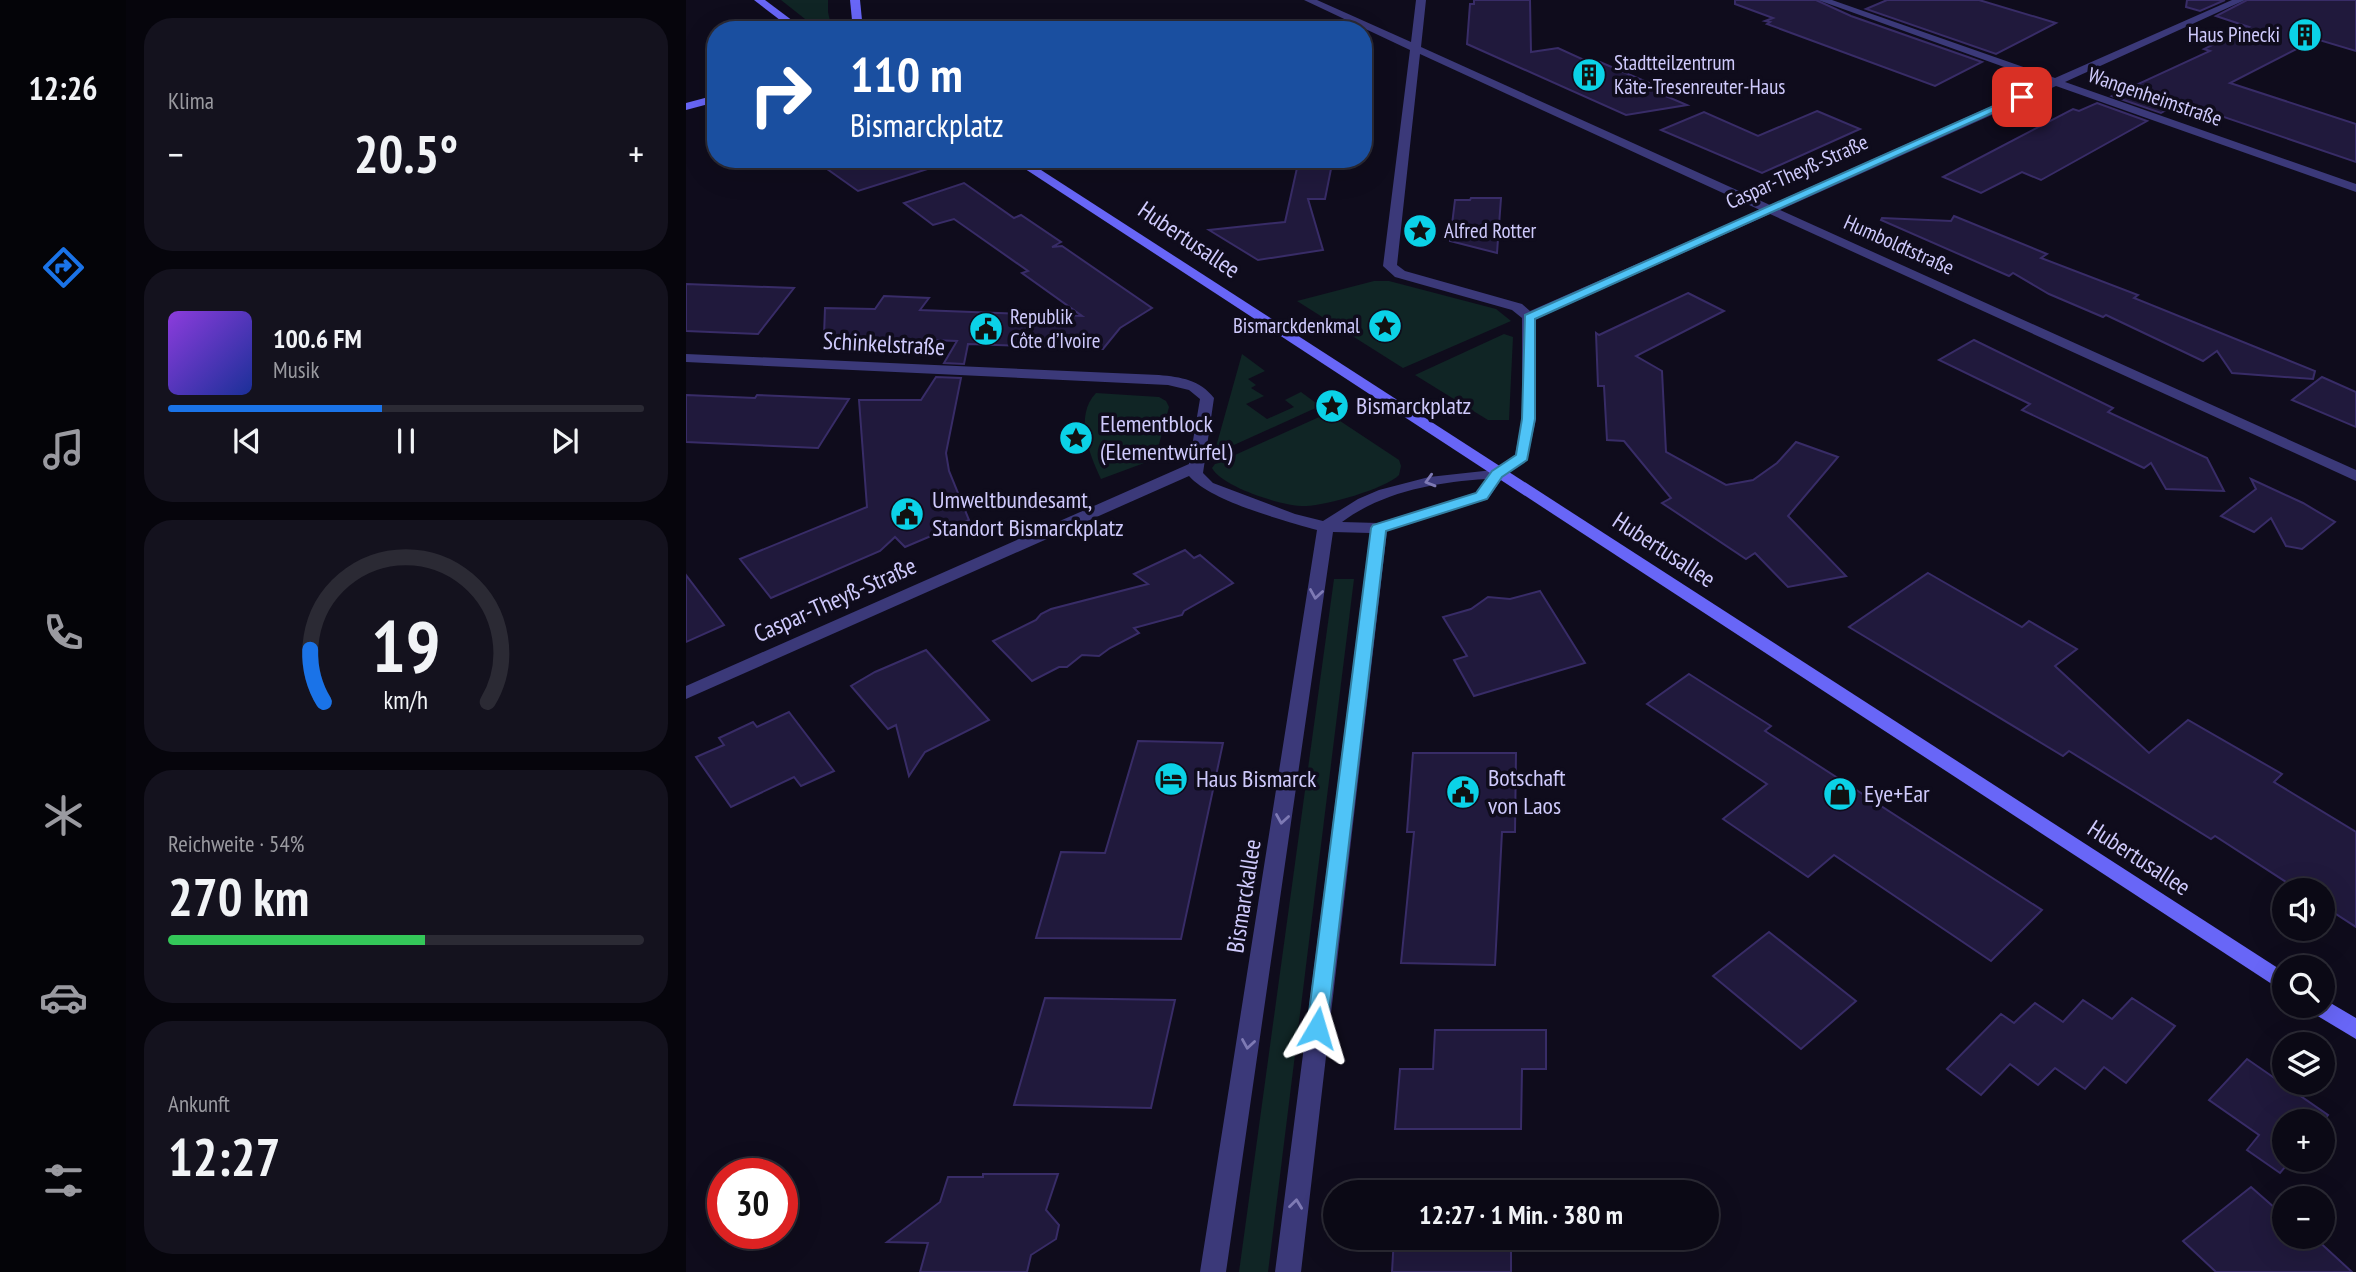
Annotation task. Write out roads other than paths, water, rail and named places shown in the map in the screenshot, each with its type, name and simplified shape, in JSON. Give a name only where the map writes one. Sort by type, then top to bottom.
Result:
[{"type":"main road","points":[[759,0],[788,21]]},
{"type":"main road","points":[[855,0],[857,21]]},
{"type":"main road","points":[[686,107],[707,101]]},
{"type":"main road","name":"Hubertusallee","points":[[1030,168],[2272,975]]},
{"type":"main road","points":[[2335,1016],[2356,1030]]},
{"type":"street","name":"Humboldtstraße","points":[[1309,0],[1354,21]]},
{"type":"street","points":[[1196,467],[1195,474],[1207,486],[1289,517],[1325,527],[1379,528],[1482,496],[1497,474],[1522,457],[1529,419],[1529,317],[1517,307],[1400,274],[1390,266],[1420,0]]},
{"type":"street","name":"Wangenheimstraße","points":[[1823,0],[2356,188]]},
{"type":"street","name":"Caspar-Theyß-Straße","points":[[1529,317],[2240,0]]},
{"type":"street","name":"Humboldtstraße","points":[[1372,30],[2356,476]]},
{"type":"street","name":"Schinkelstraße","points":[[686,358],[1164,380],[1201,388],[1207,398],[1196,467]]},
{"type":"street","name":"Caspar-Theyß-Straße","points":[[686,693],[1196,467]]},
{"type":"street","points":[[1325,527],[1343,512],[1426,482],[1451,475],[1497,474]]},
{"type":"street","name":"Bismarckallee","points":[[1213,1272],[1325,527]]},
{"type":"street","points":[[1288,1272],[1379,528]]},
{"type":"place","name":"Haus Pinecki","points":[[2305,35]]},
{"type":"place","name":"Stadtteilzentrum Käte-Tresenreuter-Haus","points":[[1589,75]]},
{"type":"place","name":"Alfred Rotter","points":[[1420,231]]},
{"type":"place","name":"Bismarckdenkmal","points":[[1385,326]]},
{"type":"place","name":"Republik Côte d’Ivoire","points":[[986,329]]},
{"type":"place","name":"Bismarckplatz","points":[[1332,406]]},
{"type":"place","name":"Elementblock (Elementwürfel)","points":[[1076,438]]},
{"type":"place","name":"Umweltbundesamt, Standort Bismarckplatz","points":[[907,514]]},
{"type":"place","name":"Haus Bismarck","points":[[1171,779]]},
{"type":"place","name":"Botschaft von Laos","points":[[1463,792]]},
{"type":"place","name":"Eye+Ear","points":[[1840,794]]}]
